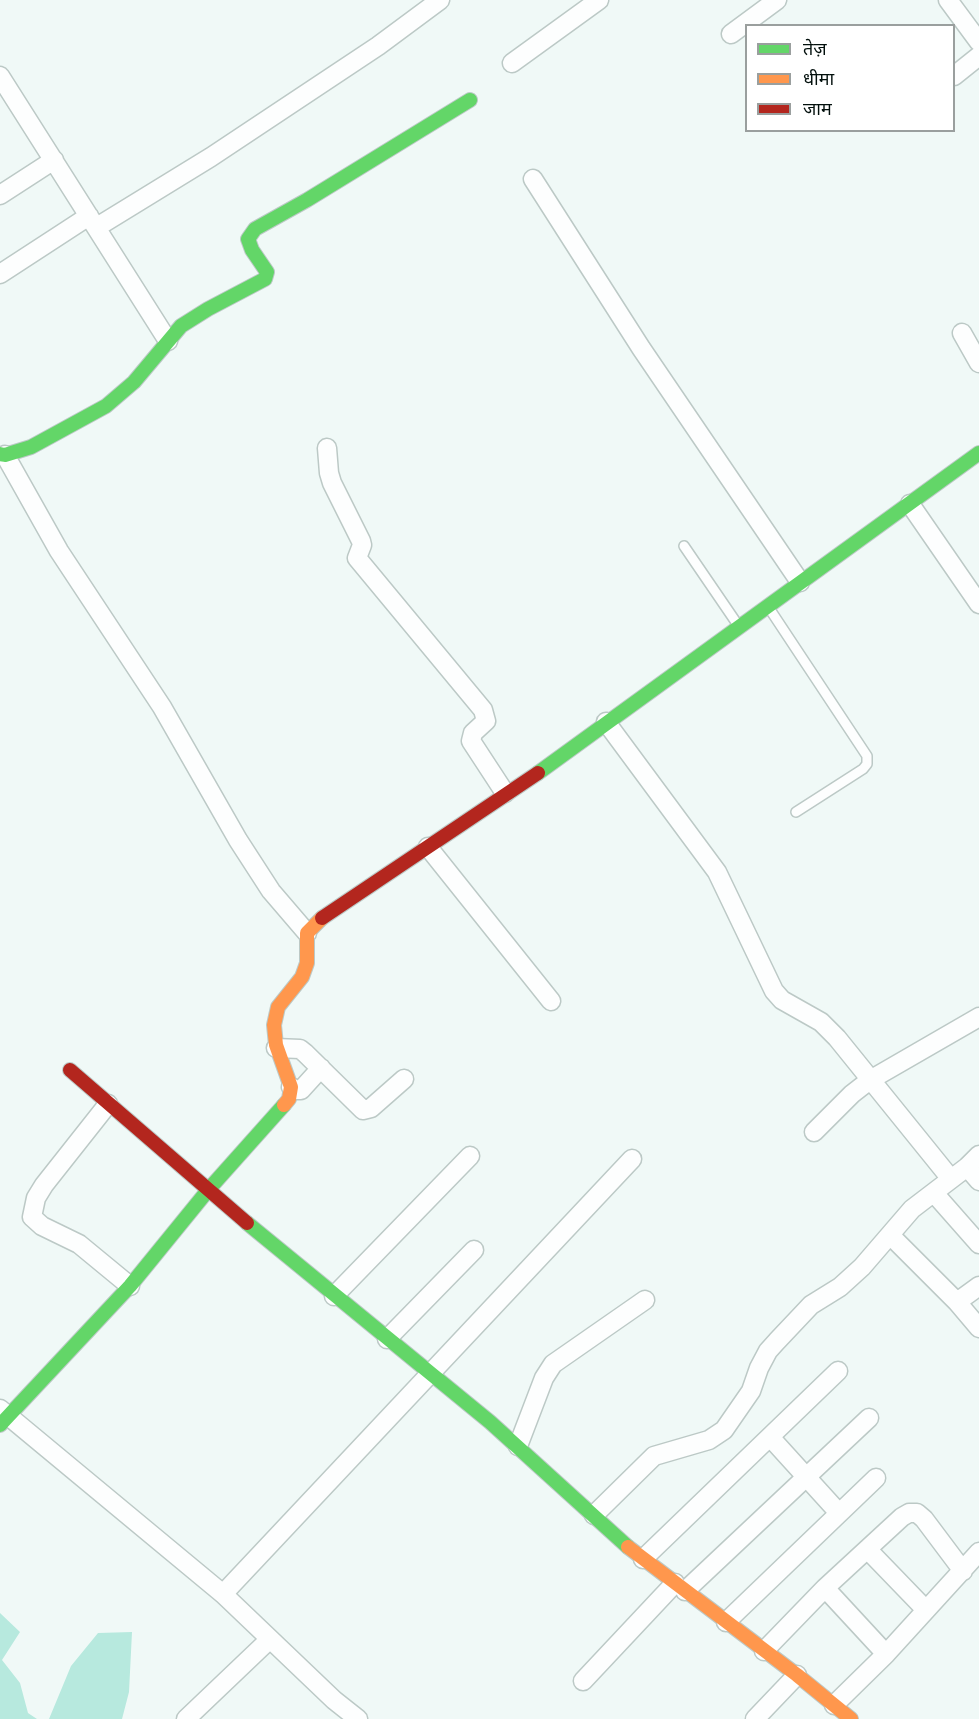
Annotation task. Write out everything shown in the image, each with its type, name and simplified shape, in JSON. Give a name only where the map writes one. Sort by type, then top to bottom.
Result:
[{"type":"street","points":[[0,274],[211,157],[378,46],[440,0]]},
{"type":"street","points":[[512,63],[599,0]]},
{"type":"street","points":[[731,33],[777,0]]},
{"type":"street","points":[[948,0],[979,42]]},
{"type":"street","points":[[955,75],[979,56]]},
{"type":"street","points":[[0,76],[168,341]]},
{"type":"street","points":[[308,933],[271,891],[238,840],[162,707],[59,551],[3,455],[31,447],[106,406],[134,382],[181,326],[265,279],[267,272],[252,250],[248,239],[250,233],[255,229],[307,200],[470,100]]},
{"type":"street","points":[[0,195],[54,160]]},
{"type":"street","points":[[533,179],[641,348],[800,582]]},
{"type":"street","points":[[962,333],[979,363]]},
{"type":"street","points":[[327,448],[332,483],[361,541],[362,545],[357,558],[483,710],[486,721],[473,733],[471,741],[505,793]]},
{"type":"street","points":[[358,1719],[334,1700],[223,1594],[2,1417],[130,1286],[209,1189],[289,1099],[291,1087],[276,1048],[273,1025],[278,1007],[302,976],[307,963],[308,933],[315,923],[571,750],[979,453]]},
{"type":"street","points":[[910,504],[979,604]]},
{"type":"street","points":[[606,723],[717,872],[774,992],[782,1000],[821,1022],[837,1038],[951,1179]]},
{"type":"street","points":[[428,847],[551,1001]]},
{"type":"street","points":[[814,1131],[870,1080],[979,1017]]},
{"type":"street","points":[[276,1048],[300,1049],[363,1110],[371,1108],[404,1079]]},
{"type":"street","points":[[291,1087],[301,1090],[321,1068]]},
{"type":"street","points":[[70,1070],[272,1245],[518,1446],[624,1545],[797,1674],[851,1719]]},
{"type":"street","points":[[108,1104],[44,1185],[36,1198],[33,1217],[42,1226],[79,1244],[130,1286]]},
{"type":"street","points":[[334,1296],[470,1156]]},
{"type":"street","points":[[223,1594],[632,1159]]},
{"type":"street","points":[[594,1515],[654,1456],[709,1440],[724,1430],[751,1391],[759,1368],[777,1341],[811,1305],[851,1277],[912,1209],[973,1161],[979,1181]]},
{"type":"street","points":[[934,1193],[979,1244]]},
{"type":"street","points":[[890,1235],[957,1302],[979,1328]]},
{"type":"street","points":[[387,1339],[474,1250]]},
{"type":"street","points":[[957,1302],[979,1286]]},
{"type":"street","points":[[518,1446],[544,1378],[553,1364],[645,1300]]},
{"type":"street","points":[[643,1559],[838,1371]]},
{"type":"street","points":[[583,1681],[680,1587],[806,1478],[869,1418]]},
{"type":"street","points":[[770,1437],[839,1514]]},
{"type":"street","points":[[726,1622],[876,1478]]},
{"type":"street","points":[[764,1651],[825,1588],[902,1517],[917,1513],[924,1519],[963,1571]]},
{"type":"street","points":[[868,1550],[927,1610]]},
{"type":"street","points":[[834,1705],[886,1654],[979,1552]]},
{"type":"street","points":[[825,1588],[886,1654]]},
{"type":"street","points":[[186,1719],[270,1639]]},
{"type":"street","points":[[755,1719],[797,1674]]},
{"type":"lane","points":[[684,546],[740,628]]},
{"type":"lane","points":[[768,606],[867,756],[867,764],[863,769],[796,812]]},
{"type":"green space","points":[[0,1613],[20,1632],[2,1660],[20,1683],[28,1713],[37,1719],[0,1719]]},
{"type":"green space","points":[[132,1632],[129,1692],[122,1719],[49,1719],[71,1666],[98,1633]]},
{"type":"traffic: fast","points":[[0,454],[5,455],[31,447],[106,406],[134,382],[181,326],[265,279],[267,272],[252,250],[248,239],[255,229],[307,200],[470,100]]},
{"type":"traffic: fast","points":[[538,773],[979,453]]},
{"type":"traffic: fast","points":[[0,1425],[130,1286],[209,1189],[284,1105]]},
{"type":"traffic: fast","points":[[247,1223],[490,1422],[628,1547]]},
{"type":"traffic: slow","points":[[284,1105],[289,1099],[291,1087],[276,1045],[274,1025],[278,1007],[302,977],[307,963],[307,933],[322,918]]},
{"type":"traffic: slow","points":[[628,1547],[797,1675],[851,1719]]},
{"type":"traffic: jam","points":[[322,918],[538,773]]},
{"type":"traffic: jam","points":[[70,1070],[247,1223]]}]
